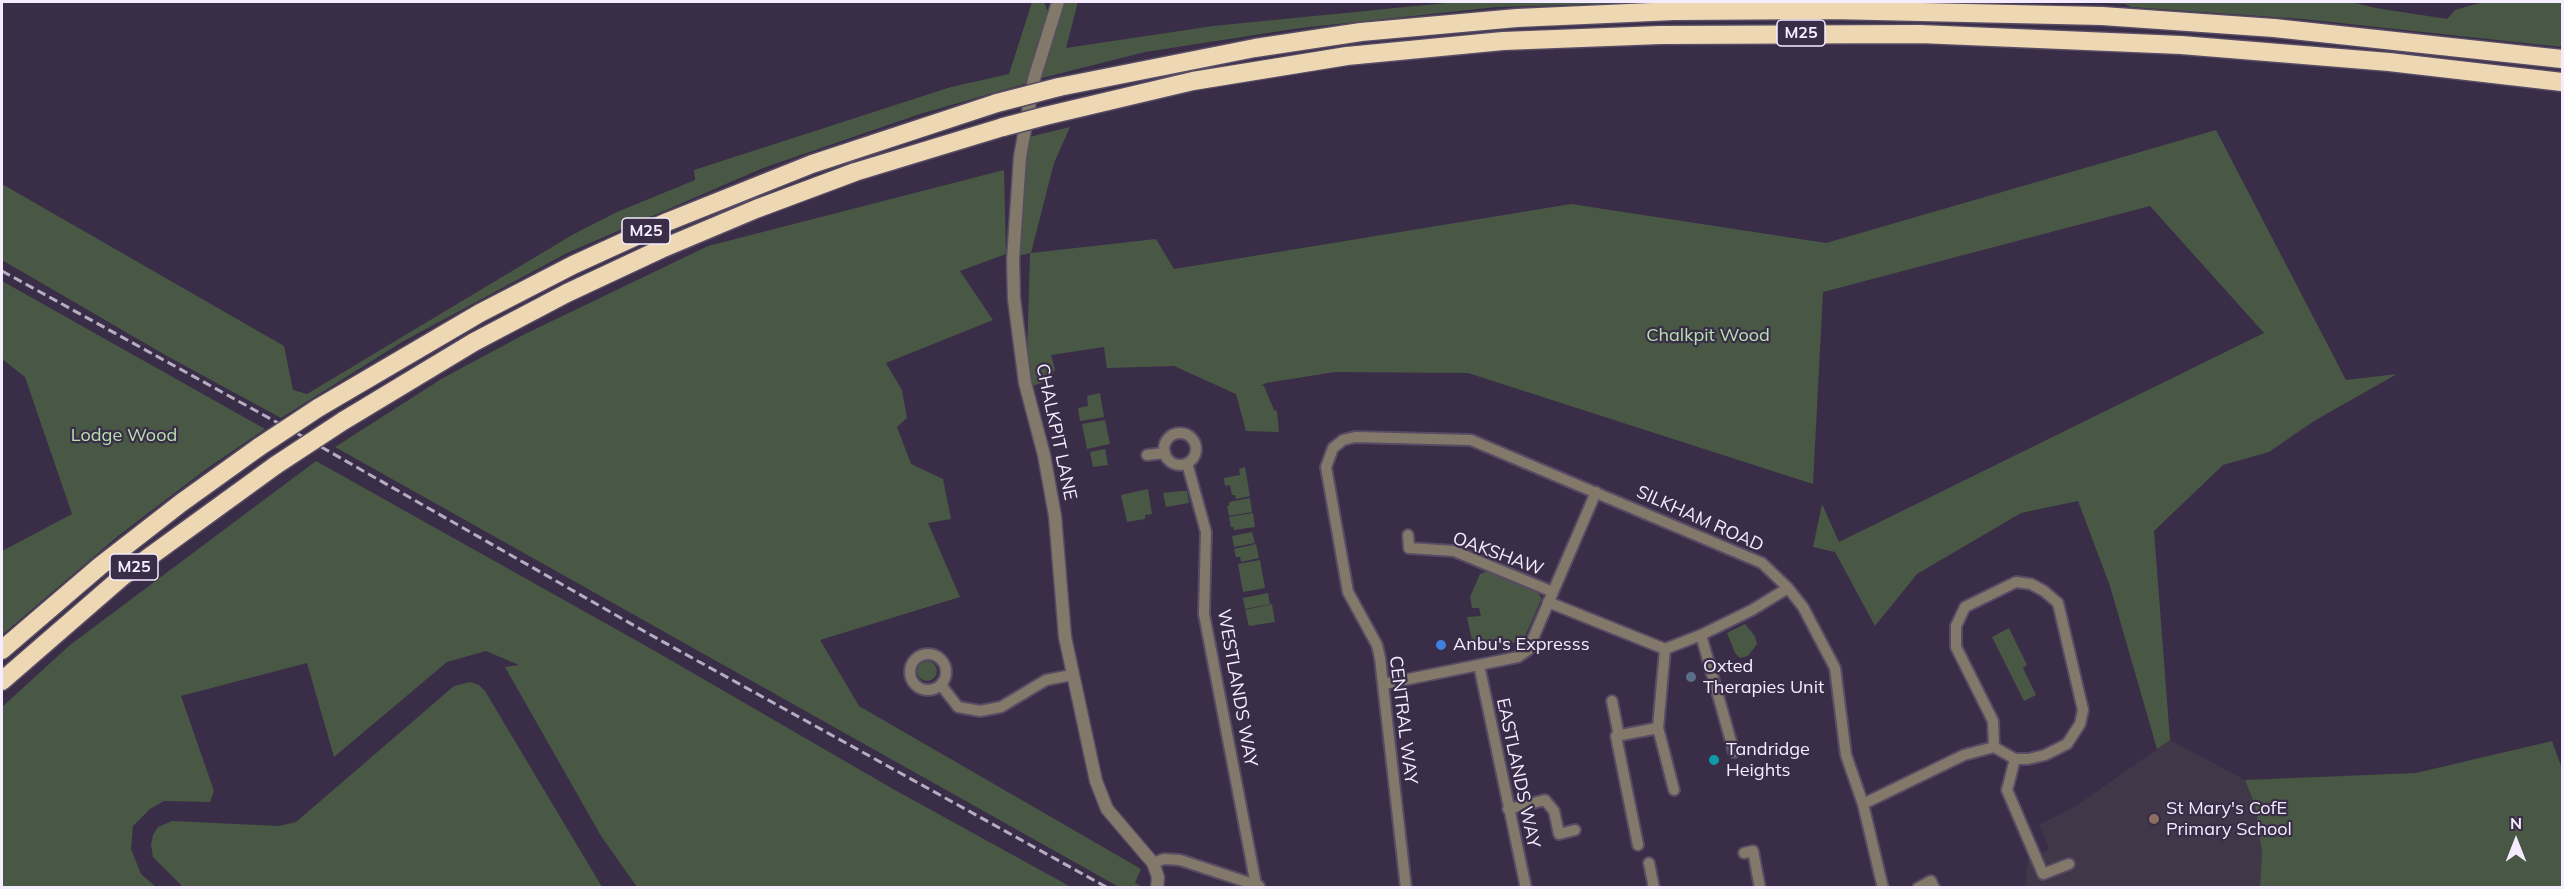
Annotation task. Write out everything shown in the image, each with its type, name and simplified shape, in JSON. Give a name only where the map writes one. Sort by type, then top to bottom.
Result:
[{"type":"highway","name":"M25","points":[[2,650],[100,566],[181,503],[259,447],[318,408],[480,313],[573,265],[666,222],[812,164],[997,103],[1059,87],[1255,48],[1371,31],[1517,18],[1715,10],[1916,11],[2124,18],[2314,32],[2562,59]]},
{"type":"highway","name":"M25","points":[[2,681],[123,576],[276,465],[429,367],[501,327],[661,249],[756,209],[855,172],[1003,127],[1193,81],[1347,56],[1503,41],[1670,34],[1920,34],[2181,45],[2389,62],[2562,82]]},
{"type":"street","name":"CHALKPIT LANE","points":[[1058,2],[1034,79],[1020,156],[1013,260],[1014,299],[1024,383],[1049,475],[1055,516],[1060,598],[1072,675],[1100,795],[1107,809],[1153,863]]},
{"type":"street","points":[[1179,434],[1188,436],[1195,444],[1196,450],[1192,460],[1187,463],[1176,465],[1164,453],[1164,447],[1170,438],[1179,434]]},
{"type":"street","name":"CENTRAL WAY","points":[[1406,888],[1384,684],[1377,645],[1348,592],[1326,467],[1333,448],[1343,440],[1355,437],[1470,440],[1596,492]]},
{"type":"street","points":[[1147,455],[1164,453]]},
{"type":"street","name":"WESTLANDS WAY","points":[[1187,463],[1206,532],[1204,614],[1259,886]]},
{"type":"street","points":[[1384,684],[1518,657],[1528,650],[1596,492]]},
{"type":"street","name":"SILKHAM ROAD","points":[[1596,492],[1761,563],[1788,588],[1803,607],[1835,668],[1846,755],[1863,804],[1883,888]]},
{"type":"street","name":"OAKSHAW","points":[[1408,535],[1409,548],[1454,551],[1551,597]]},
{"type":"street","points":[[1863,804],[1964,755],[1994,747],[2015,759],[2028,759],[2045,755],[2067,744],[2080,724],[2083,710],[2058,603],[2031,584],[2016,582],[1965,607],[1956,626],[1956,646],[1993,721],[1994,747]]},
{"type":"street","points":[[1551,597],[1665,649],[1701,635],[1773,600],[1788,588]]},
{"type":"street","points":[[1701,635],[1734,752]]},
{"type":"street","points":[[1665,649],[1658,728],[1674,790]]},
{"type":"street","name":"EASTLANDS WAY","points":[[1479,665],[1526,888]]},
{"type":"street","points":[[941,685],[958,706],[980,711],[1001,707],[1046,680],[1072,675]]},
{"type":"street","points":[[1612,701],[1619,736]]},
{"type":"street","points":[[1638,845],[1616,736],[1658,728]]},
{"type":"street","points":[[2015,759],[2007,790],[2043,874],[2069,864]]},
{"type":"street","points":[[1508,809],[1545,800],[1554,811],[1559,834],[1575,831]]},
{"type":"street","points":[[1744,853],[1753,851],[1760,888]]},
{"type":"street","points":[[1157,888],[1158,878],[1153,863],[1164,859],[1180,860],[1259,886]]},
{"type":"street","points":[[1649,863],[1654,888]]},
{"type":"street","points":[[1918,888],[1931,881],[1934,888]]},
{"type":"shaded area","name":"St Mary's CofE Primary School","points":[[2170,740],[2245,780],[2255,805],[2262,852],[2260,887],[2025,888],[2028,860],[2049,849],[2039,825],[2076,806]]},
{"type":"green space","points":[[1032,2],[1044,2],[1048,12],[1028,83],[920,114],[763,168],[567,253],[402,342],[281,418],[167,356],[2,260],[2,184],[284,346],[293,390],[307,394],[572,235],[617,212],[695,180],[694,170],[951,87],[1009,74]]},
{"type":"green space","points":[[1064,2],[1078,2],[1066,48],[1213,26],[1456,2],[1661,2],[1497,7],[1300,28],[1145,52],[1038,79]]},
{"type":"green space","points":[[2084,2],[2351,2],[2447,19],[2455,10],[2483,2],[2562,2],[2562,47],[2303,19]]},
{"type":"green space","name":"Chalkpit Wood","points":[[1070,127],[1054,163],[1031,253],[1156,239],[1174,269],[1571,204],[1826,243],[2216,130],[2346,380],[2397,374],[2314,421],[2269,452],[2223,465],[2154,531],[2170,740],[2157,749],[2110,586],[2078,501],[2021,513],[1917,574],[1875,626],[1835,552],[1813,547],[1822,504],[1839,542],[2264,333],[2150,206],[1823,292],[1813,484],[1468,373],[1335,372],[1266,383],[1261,386],[1264,386],[1274,410],[1277,411],[1279,432],[1246,431],[1236,394],[1174,366],[1107,368],[1104,347],[1051,355],[1055,370],[1047,381],[1033,386],[1027,358],[1030,253],[1018,256],[1025,138]]},
{"type":"green space","points":[[1004,170],[1006,254],[960,271],[993,320],[886,363],[902,390],[907,418],[897,427],[911,464],[943,479],[951,519],[928,523],[960,597],[820,640],[859,706],[1141,869],[1135,883],[1143,887],[1119,887],[335,447],[443,378],[525,334],[708,246]]},
{"type":"green space","name":"Lodge Wood","points":[[2,281],[265,429],[209,467],[118,536],[2,635],[2,551],[72,514],[25,377],[2,359]]},
{"type":"green space","points":[[1100,393],[1104,417],[1080,421],[1078,408],[1088,406],[1087,396]]},
{"type":"green space","points":[[1105,420],[1110,444],[1087,449],[1082,424]]},
{"type":"green space","points":[[1105,449],[1108,465],[1093,467],[1090,452]]},
{"type":"green space","points":[[316,461],[655,651],[893,789],[1071,887],[637,887],[601,836],[505,667],[519,665],[486,651],[447,662],[334,757],[307,663],[181,696],[214,791],[210,802],[164,801],[150,809],[133,826],[131,849],[141,874],[156,887],[2,887],[2,707],[70,645]]},
{"type":"green space","points":[[1245,467],[1250,496],[1236,499],[1235,495],[1232,495],[1230,485],[1225,486],[1224,478],[1240,475],[1239,469]]},
{"type":"green space","points":[[1148,489],[1152,514],[1145,515],[1145,519],[1127,522],[1121,495]]},
{"type":"green space","points":[[1187,491],[1189,503],[1166,507],[1163,493]]},
{"type":"green space","points":[[1250,498],[1252,512],[1229,516],[1227,506],[1229,502]]},
{"type":"green space","points":[[1253,513],[1255,527],[1234,530],[1231,527],[1229,517]]},
{"type":"green space","points":[[1252,532],[1255,543],[1234,547],[1232,536]]},
{"type":"green space","points":[[1256,544],[1259,558],[1241,562],[1240,557],[1236,557],[1234,549]]},
{"type":"green space","points":[[1260,560],[1265,588],[1243,592],[1238,564]]},
{"type":"green space","points":[[1485,572],[1536,591],[1541,600],[1523,641],[1474,650],[1467,617],[1481,616],[1479,608],[1472,608],[1470,597],[1480,574]]},
{"type":"green space","points":[[1268,593],[1270,604],[1245,609],[1243,598]]},
{"type":"green space","points":[[1272,604],[1275,622],[1249,626],[1245,610]]},
{"type":"green space","points":[[1745,624],[1755,636],[1757,644],[1748,656],[1740,658],[1735,653],[1727,633]]},
{"type":"green space","points":[[2009,628],[2027,665],[2023,668],[2036,695],[2024,701],[1992,637]]},
{"type":"green space","points":[[927,661],[934,664],[937,671],[934,678],[927,681],[920,678],[917,671],[920,664]]},
{"type":"green space","points":[[470,682],[479,685],[485,691],[602,887],[183,887],[153,857],[151,845],[153,835],[158,827],[172,821],[279,826],[296,822],[454,686]]},
{"type":"green space","points":[[2552,741],[2562,769],[2562,887],[2260,887],[2262,852],[2255,805],[2245,780],[2416,773]]},
{"type":"railway","points":[[2,271],[309,440],[649,634],[1108,888]]},
{"type":"place","name":"Anbu's Expresss","points":[[1441,645]]},
{"type":"place","name":"Oxted Therapies Unit","points":[[1691,677]]},
{"type":"place","name":"Tandridge Heights","points":[[1714,760]]},
{"type":"place","name":"St Mary's CofE Primary School","points":[[2154,819]]}]
